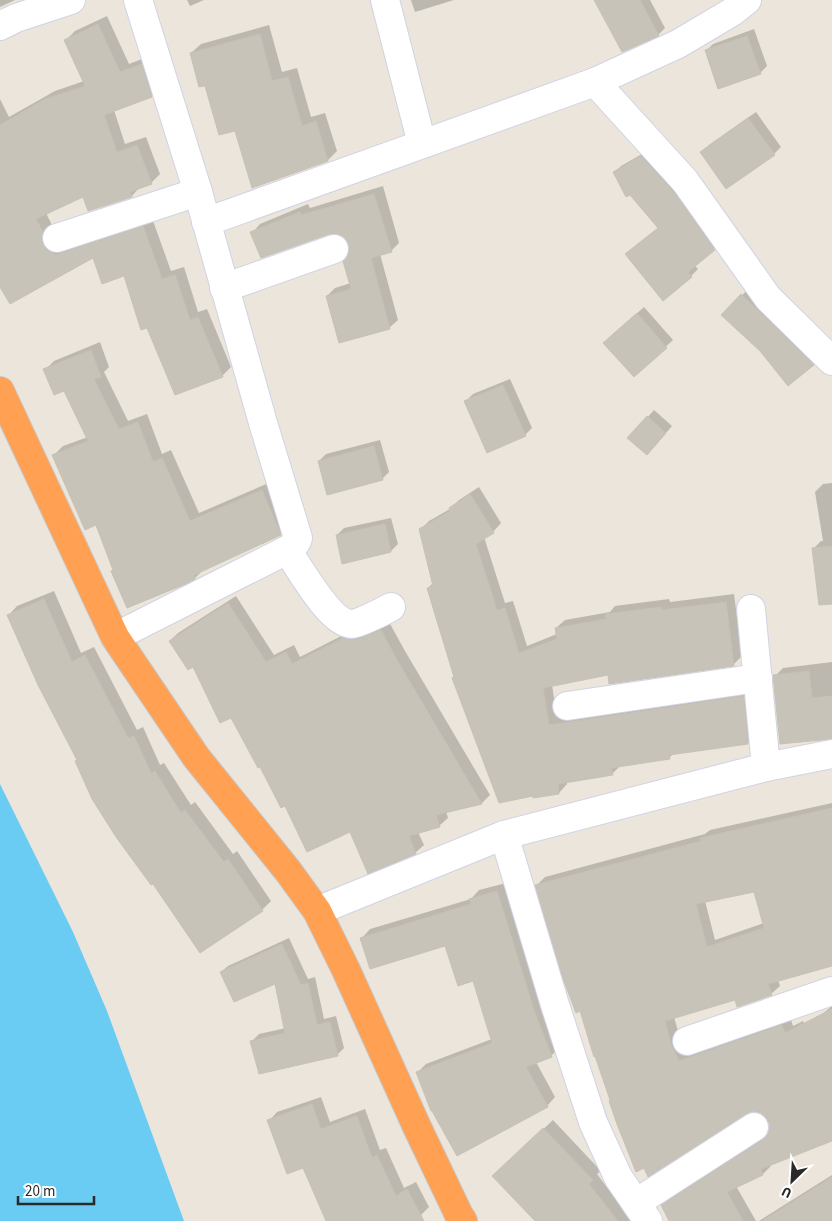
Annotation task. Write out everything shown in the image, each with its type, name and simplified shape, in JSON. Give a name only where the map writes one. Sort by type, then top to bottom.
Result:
[{"type":"highway","points":[[0,391],[115,637],[196,757],[239,813],[288,871],[317,911],[421,1136],[459,1215],[464,1221]]},
{"type":"street","points":[[0,26],[16,18],[71,0]]},
{"type":"street","points":[[115,637],[287,550],[298,542],[262,423],[198,192],[138,0]]},
{"type":"street","points":[[385,0],[422,144]]},
{"type":"street","points":[[206,222],[595,82],[678,44],[732,12],[747,0]]},
{"type":"street","points":[[595,82],[685,181],[768,298],[832,361]]},
{"type":"street","points":[[57,238],[198,192]]},
{"type":"street","points":[[224,288],[334,248]]},
{"type":"street","points":[[287,550],[326,606],[335,617],[343,622],[353,625],[391,607]]},
{"type":"street","points":[[751,610],[766,767]]},
{"type":"street","points":[[567,706],[758,678]]},
{"type":"street","points":[[317,911],[504,835],[766,767],[832,754]]},
{"type":"street","points":[[504,835],[555,1005],[593,1122],[618,1177],[642,1212],[754,1126]]},
{"type":"street","points":[[687,1041],[832,991]]},
{"type":"water","points":[[0,784],[73,932],[107,1011],[184,1221],[0,1221]]},
{"type":"building","points":[[594,0],[640,0],[659,36],[622,52]]},
{"type":"building","points":[[98,24],[120,72],[142,64],[152,97],[104,115],[117,152],[137,145],[152,184],[130,192],[132,197],[88,211],[83,197],[36,219],[43,232],[42,243],[47,250],[56,255],[143,226],[162,279],[175,275],[190,320],[198,317],[223,377],[175,395],[147,328],[141,330],[124,276],[102,284],[93,258],[10,304],[0,287],[0,125],[45,99],[85,86],[64,40]]},
{"type":"building","points":[[260,34],[272,81],[288,77],[302,126],[316,121],[328,161],[252,188],[235,131],[219,135],[205,86],[199,87],[190,53]]},
{"type":"building","points":[[747,36],[761,74],[718,89],[705,50]]},
{"type":"building","points":[[748,118],[775,155],[726,189],[700,152]]},
{"type":"building","points":[[641,156],[673,191],[715,250],[688,272],[692,277],[663,301],[625,254],[658,228],[630,195],[626,197],[613,172]]},
{"type":"building","points":[[374,194],[392,252],[371,258],[390,329],[339,343],[326,296],[351,289],[343,261],[346,259],[349,251],[348,243],[344,237],[337,234],[329,234],[261,258],[250,232],[300,212],[301,215]]},
{"type":"building","points":[[741,294],[814,365],[788,386],[760,351],[721,315]]},
{"type":"building","points":[[637,313],[667,348],[634,377],[603,343]]},
{"type":"building","points":[[91,350],[101,377],[94,379],[119,429],[138,422],[153,462],[162,458],[190,521],[262,490],[281,535],[194,575],[195,579],[188,583],[127,608],[111,571],[113,570],[96,525],[85,530],[52,455],[88,441],[64,391],[54,395],[43,369]]},
{"type":"building","points":[[503,385],[526,436],[487,453],[464,401]]},
{"type":"building","points":[[647,416],[666,433],[647,455],[627,438]]},
{"type":"building","points":[[374,446],[383,480],[327,495],[318,461]]},
{"type":"building","points":[[470,494],[494,533],[476,544],[497,610],[505,608],[519,653],[557,639],[555,628],[606,619],[605,614],[661,607],[661,610],[726,602],[734,666],[609,684],[608,675],[543,688],[549,725],[744,696],[748,744],[669,755],[670,759],[611,768],[613,775],[558,784],[559,794],[533,798],[533,796],[499,803],[452,678],[454,677],[427,588],[433,586],[419,529],[450,511],[449,508]]},
{"type":"building","points":[[385,524],[391,552],[342,564],[336,535]]},
{"type":"building","points":[[832,546],[832,604],[819,605],[812,548]]},
{"type":"building","points":[[44,599],[72,662],[85,655],[128,738],[134,736],[151,773],[155,771],[181,813],[185,810],[224,862],[228,859],[263,911],[200,953],[153,884],[151,885],[116,837],[92,799],[75,761],[77,760],[38,685],[7,615]]},
{"type":"building","points":[[228,603],[266,662],[286,652],[292,664],[343,638],[358,639],[381,630],[482,804],[436,815],[440,827],[409,836],[416,854],[368,874],[350,832],[307,852],[285,806],[281,808],[260,767],[258,768],[231,718],[220,723],[193,667],[188,670],[169,641]]},
{"type":"building","points":[[809,671],[812,698],[832,696],[832,739],[780,744],[773,675]]},
{"type":"building","points":[[832,808],[832,966],[768,984],[772,995],[737,1007],[735,1000],[665,1021],[672,1047],[679,1061],[782,1025],[785,1033],[832,1009],[832,1141],[761,1169],[763,1175],[727,1192],[743,1221],[669,1221],[661,1205],[762,1140],[768,1134],[770,1126],[767,1119],[761,1113],[753,1111],[648,1177],[644,1168],[636,1172],[609,1101],[580,1011],[576,1013],[562,976],[535,885],[701,841],[700,838]],"holes":[[[754,892],[764,928],[707,947],[696,904]]]},
{"type":"building","points":[[497,891],[534,1010],[552,1057],[526,1067],[548,1107],[457,1156],[431,1111],[416,1072],[492,1043],[473,981],[458,986],[445,946],[370,969],[360,938],[471,904],[469,899]]},
{"type":"building","points":[[282,944],[301,985],[308,983],[317,1025],[330,1022],[338,1056],[259,1074],[250,1041],[285,1033],[275,984],[234,1002],[220,972]]},
{"type":"building","points":[[312,1104],[321,1129],[357,1116],[372,1158],[377,1155],[396,1196],[407,1189],[424,1221],[326,1221],[303,1168],[287,1174],[267,1120]]},
{"type":"building","points":[[543,1128],[593,1180],[589,1184],[618,1221],[535,1221],[492,1176]]},
{"type":"building","points":[[832,1177],[832,1221],[762,1221]]}]
